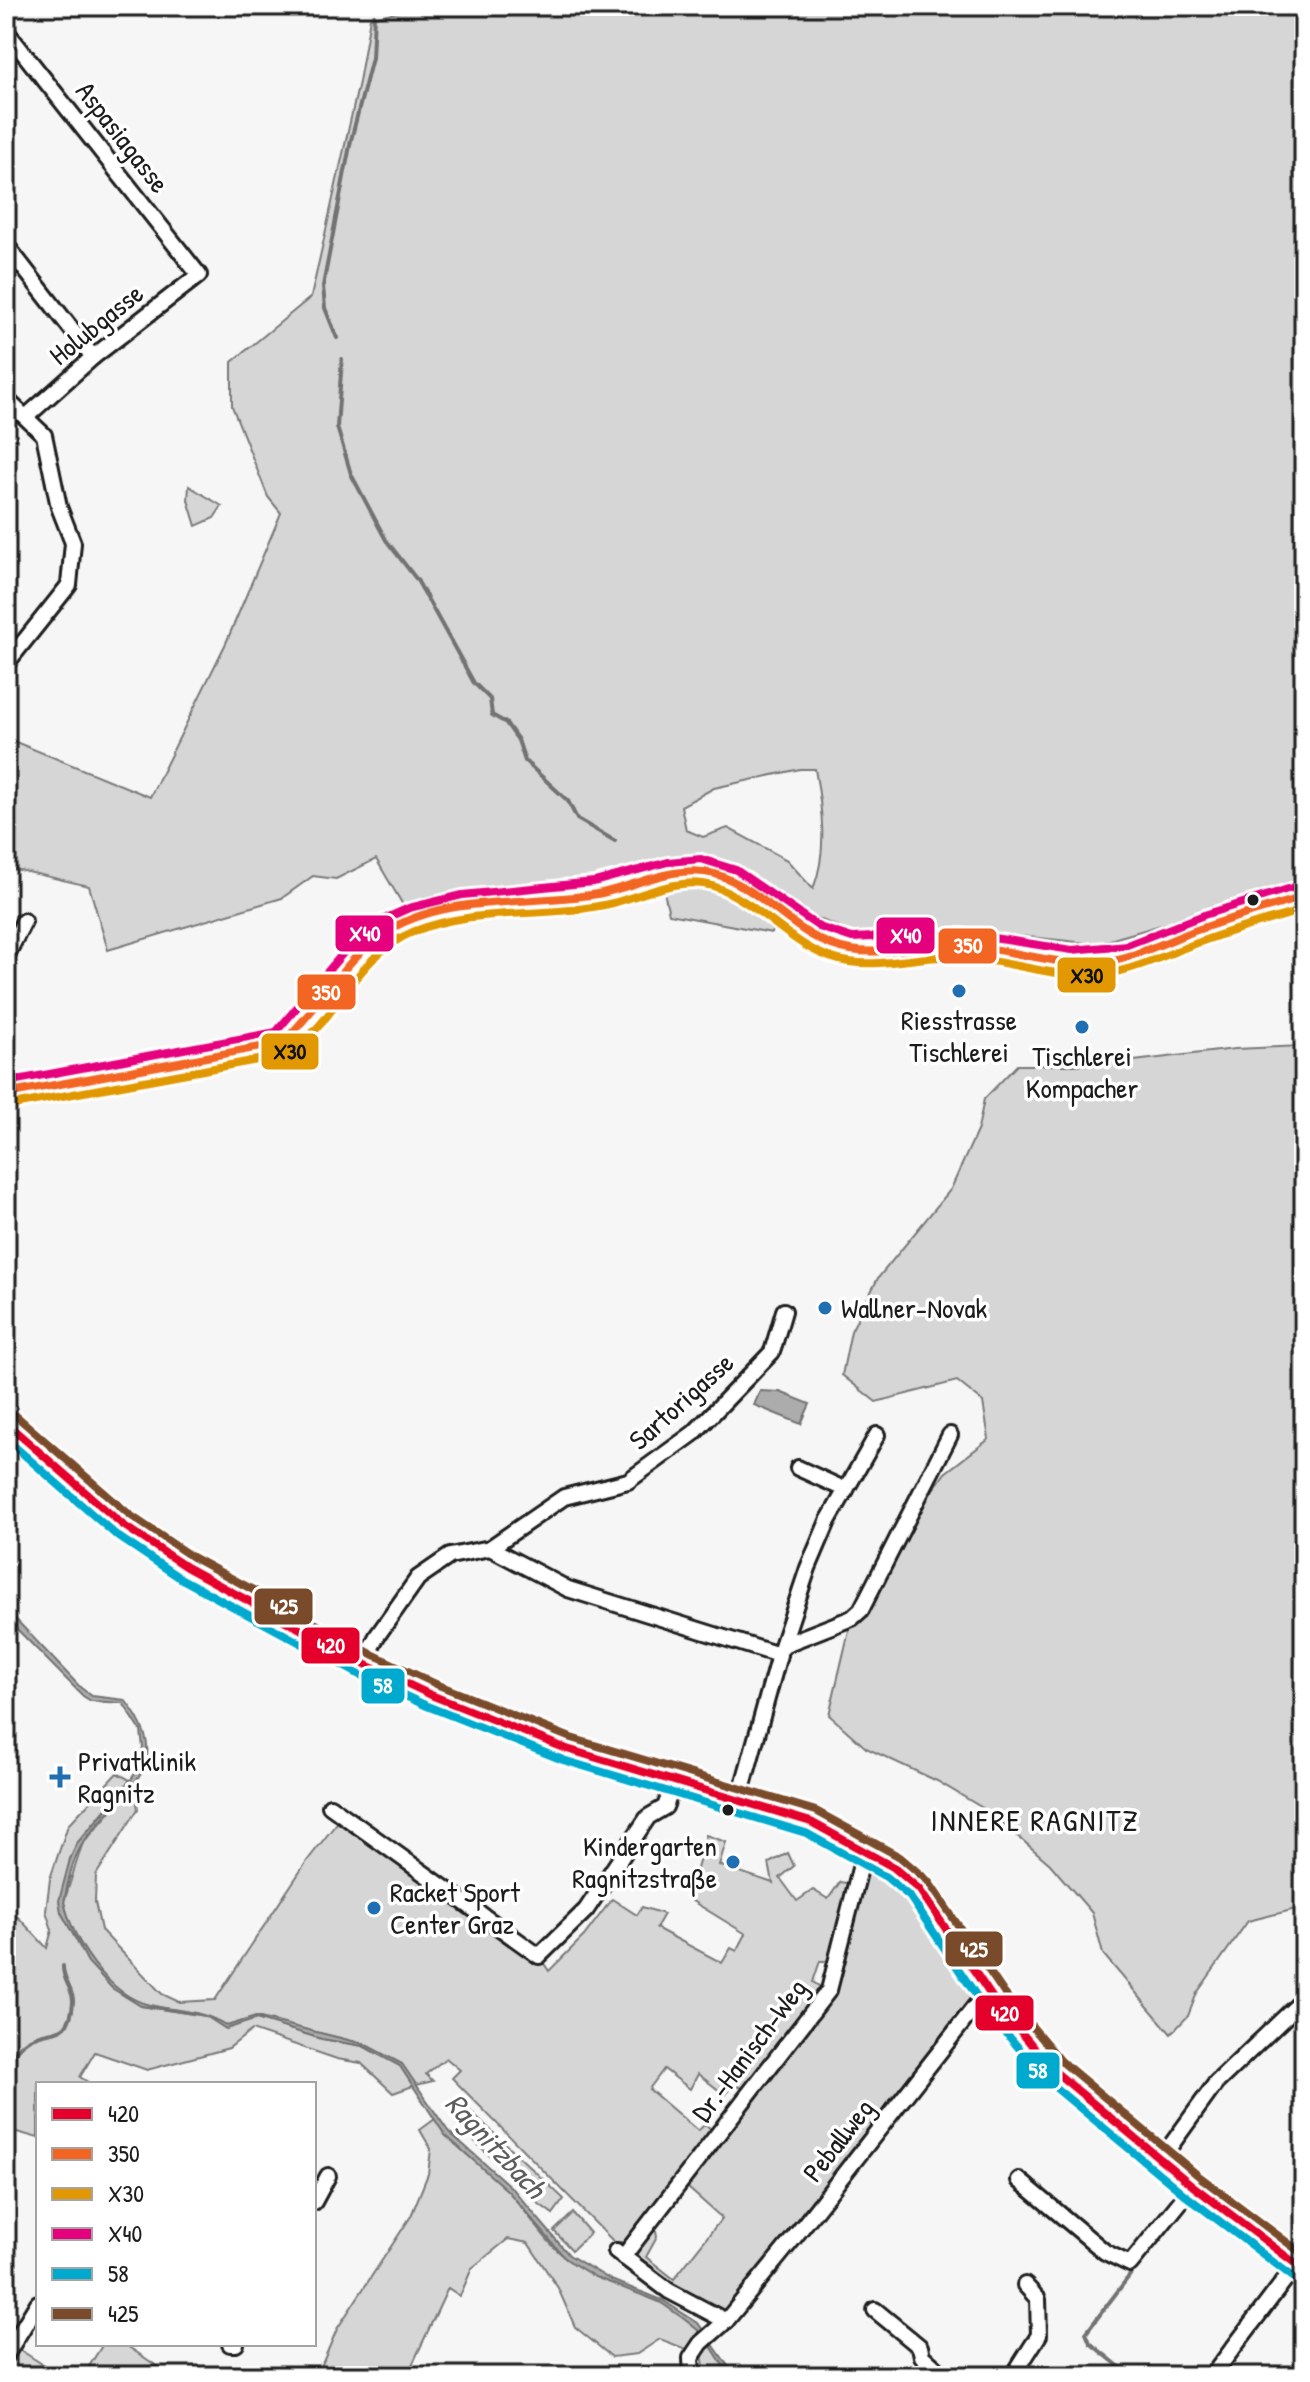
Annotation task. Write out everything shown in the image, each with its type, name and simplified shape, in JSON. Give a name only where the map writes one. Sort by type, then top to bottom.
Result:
[{"type":"main road","points":[[6,1094],[282,1043],[300,1029],[354,957],[371,941],[413,917],[450,909],[598,894],[669,875],[710,872],[730,879],[810,934],[844,949],[960,945],[1059,961],[1108,961],[1304,897]]},
{"type":"main road","points":[[6,1423],[123,1525],[186,1567],[363,1663],[431,1695],[541,1739],[674,1783],[811,1822],[865,1849],[919,1889],[988,1990],[1053,2070],[1193,2186],[1300,2268]]},
{"type":"street","name":"Aspasiagasse","points":[[6,31],[199,275]]},
{"type":"street","points":[[6,245],[93,357]]},
{"type":"street","name":"Holubgasse","points":[[27,416],[93,357],[199,275]]},
{"type":"street","points":[[6,399],[44,435],[59,507],[73,543],[69,585],[6,664]]},
{"type":"street","points":[[6,957],[24,921]]},
{"type":"street","name":"Sartorigasse","points":[[363,1663],[377,1636],[418,1578],[450,1556],[490,1548],[564,1497],[628,1481],[694,1433],[772,1352],[784,1311]]},
{"type":"street","points":[[739,1800],[781,1650],[808,1568],[877,1435]]},
{"type":"street","points":[[490,1548],[568,1589],[781,1650],[852,1618],[861,1610],[950,1435]]},
{"type":"street","points":[[798,1468],[846,1490]]},
{"type":"street","points":[[330,1806],[539,1956],[586,1910],[648,1817],[665,1807],[674,1783]]},
{"type":"street","name":"Dr.-Hanisch-Weg","points":[[726,2321],[669,2291],[619,2254],[829,1990],[865,1849]]},
{"type":"street","name":"Peballweg","points":[[692,2376],[691,2358],[726,2321],[988,1990]]},
{"type":"street","points":[[1161,2159],[1216,2083],[1304,1999]]},
{"type":"street","points":[[316,2198],[328,2176]]},
{"type":"street","points":[[1019,2180],[1105,2252],[1130,2264],[1193,2186]]},
{"type":"street","points":[[1212,2376],[1300,2268]]},
{"type":"street","points":[[1013,2376],[1039,2335],[1038,2299],[1025,2285]]},
{"type":"street","points":[[6,2355],[36,2306]]},
{"type":"street","points":[[875,2310],[920,2347],[922,2356],[944,2376]]},
{"type":"shaded area","points":[[422,6],[1304,6],[1304,883],[1096,944],[956,929],[891,935],[851,932],[691,867],[572,888],[458,897],[409,908],[403,905],[376,859],[336,879],[313,876],[282,898],[108,950],[89,886],[6,867],[6,738],[150,797],[226,643],[281,513],[268,497],[232,406],[232,362],[311,297],[359,82],[370,18]],"holes":[[[800,769],[815,769],[822,845],[813,889],[787,860],[728,828],[703,837],[686,830],[681,806],[714,788]]]},
{"type":"shaded area","points":[[189,486],[222,506],[214,518],[196,526],[188,500]]},
{"type":"shaded area","points":[[662,883],[717,883],[775,920],[772,933],[669,914]]},
{"type":"shaded area","points":[[1304,1046],[1304,1130],[1296,1151],[1304,1176],[1304,1907],[1248,1921],[1197,1993],[1188,2016],[1171,2034],[1103,1954],[1092,1913],[1050,1864],[991,1813],[937,1781],[866,1748],[829,1715],[852,1618],[893,1561],[927,1498],[945,1473],[989,1439],[983,1402],[957,1381],[876,1402],[842,1375],[851,1331],[878,1278],[951,1189],[978,1129],[984,1099],[1017,1065],[1100,1065],[1235,1049]]},
{"type":"shaded area","points":[[760,1391],[780,1392],[810,1404],[801,1424],[754,1405]]},
{"type":"shaded area","name":"Ragnitzbach","points":[[6,1609],[81,1688],[92,1696],[125,1700],[141,1724],[147,1744],[146,1762],[138,1778],[97,1825],[76,1857],[64,1902],[75,1933],[94,1964],[119,1990],[149,2005],[205,2016],[141,2006],[112,1988],[88,1962],[61,1912],[59,1901],[70,1859],[78,1842],[134,1775],[143,1748],[141,1731],[123,1703],[91,1701],[83,1696],[6,1618]]},
{"type":"shaded area","points":[[117,1773],[130,1780],[78,1842],[70,1859],[61,1912],[88,1962],[112,1988],[141,2006],[206,2016],[226,2029],[256,2019],[322,2039],[363,2046],[400,2066],[413,2086],[393,2093],[361,2063],[337,2059],[252,2030],[229,2048],[147,2070],[95,2052],[80,2077],[88,2082],[36,2082],[36,2137],[6,2129],[6,1910],[19,1918],[47,1948],[52,1930],[46,1911],[50,1879],[68,1825]]},
{"type":"shaded area","points":[[134,1784],[138,1809],[96,1875],[95,1902],[101,1930],[162,1994],[179,2002],[215,2000],[307,1861],[343,1815],[539,1956],[549,1971],[584,1936],[612,1899],[637,1915],[642,1907],[664,1914],[656,1928],[722,1963],[731,1948],[737,1951],[746,1934],[689,1899],[706,1835],[726,1842],[719,1865],[773,1883],[769,1863],[788,1853],[794,1866],[780,1878],[797,1901],[813,1890],[828,1899],[840,1882],[847,1883],[831,1961],[820,1961],[813,1982],[822,1988],[747,2089],[732,2085],[725,2095],[698,2074],[690,2089],[664,2069],[649,2089],[698,2131],[705,2124],[712,2130],[625,2242],[614,2242],[452,2078],[460,2070],[446,2058],[426,2074],[433,2081],[416,2085],[402,2064],[364,2044],[256,2017],[227,2026],[198,2014],[149,2005],[119,1990],[106,1978],[75,1933],[64,1902],[82,1845]]},
{"type":"shaded area","points":[[869,1864],[907,1893],[975,1992],[725,2311],[672,2289],[638,2265],[637,2252],[655,2226],[657,2237],[646,2257],[674,2279],[722,2218],[687,2187],[837,1987],[857,1893],[866,1882],[863,1874]]},
{"type":"shaded area","name":"Ragnitzbach","points":[[206,2016],[227,2026],[256,2017],[364,2044],[402,2064],[448,2131],[513,2189],[569,2255],[611,2280],[662,2300],[698,2323],[735,2376],[730,2376],[704,2335],[660,2302],[595,2277],[566,2259],[509,2192],[445,2135],[400,2066],[363,2046],[322,2039],[257,2019],[226,2029]]},
{"type":"shaded area","points":[[458,2107],[466,2107],[564,2199],[553,2214],[457,2124],[453,2114]]},
{"type":"shaded area","points":[[435,2119],[451,2139],[509,2192],[561,2254],[586,2271],[674,2310],[703,2334],[730,2376],[706,2376],[702,2355],[660,2339],[637,2354],[612,2357],[575,2327],[558,2288],[528,2243],[508,2239],[472,2268],[460,2296],[448,2288],[407,2376],[317,2376],[337,2329],[411,2216],[428,2174],[431,2149],[420,2130]]},
{"type":"shaded area","points":[[573,2213],[590,2233],[572,2250],[554,2231]]},
{"type":"shaded area","points":[[102,2346],[127,2346],[172,2376],[83,2376]]},
{"type":"shaded area","points":[[17,2348],[61,2376],[6,2376],[6,2365]]},
{"type":"waterway","points":[[337,338],[325,308],[323,286],[351,140],[372,58],[374,15]]},
{"type":"waterway","points":[[342,359],[337,427],[351,474],[386,540],[417,580],[474,683],[490,699],[492,715],[506,723],[518,740],[525,761],[568,801],[577,819],[615,841]]},
{"type":"waterway","points":[[6,2069],[15,2052],[25,2042],[59,2030],[68,2022],[73,1998],[63,1966]]},
{"type":"waterway","points":[[1131,2376],[1090,2343],[1086,2333],[1136,2267]]},
{"type":"transit line","name":"X40","points":[[6,1082],[276,1032],[350,945],[382,920],[409,908],[462,895],[594,882],[668,862],[701,859],[736,870],[819,927],[852,938],[960,933],[1072,950],[1127,945],[1204,915],[1301,885]]},
{"type":"transit line","name":"350","points":[[6,1094],[282,1043],[369,944],[408,920],[460,906],[597,894],[670,874],[700,871],[733,881],[814,937],[851,950],[959,945],[1074,963],[1105,962],[1131,955],[1208,926],[1304,897]]},
{"type":"transit line","name":"X30","points":[[8,1106],[285,1055],[319,1026],[375,957],[393,942],[439,923],[488,915],[588,908],[688,883],[713,886],[731,894],[812,949],[849,962],[958,957],[1073,975],[1105,974],[1133,968],[1226,933],[1304,910]]},
{"type":"transit line","name":"425","points":[[14,1414],[130,1515],[192,1557],[368,1652],[436,1684],[571,1738],[816,1811],[900,1857],[928,1881],[1004,1993],[1061,2061],[1200,2177],[1304,2255]]},
{"type":"transit line","name":"420","points":[[6,1423],[123,1525],[186,1567],[363,1663],[431,1695],[567,1749],[811,1822],[893,1867],[919,1889],[994,2000],[1053,2070],[1193,2186],[1304,2270]]},
{"type":"transit line","name":"58","points":[[6,1439],[116,1535],[180,1578],[358,1674],[427,1706],[563,1760],[806,1833],[886,1877],[910,1897],[984,2007],[1045,2079],[1185,2195],[1297,2280]]},
{"type":"place","name":"Riesstrasse Tischlerei","points":[[959,991]]},
{"type":"place","name":"Tischlerei Kompacher","points":[[1082,1027]]},
{"type":"place","name":"Wallner-Novak","points":[[825,1308]]},
{"type":"place","name":"Privatklinik Ragnitz","points":[[60,1777]]},
{"type":"place","name":"Kindergarten Ragnitzstraße","points":[[733,1862]]},
{"type":"place","name":"Racket Sport Center Graz","points":[[374,1908]]},
{"type":"district","name":"INNERE RAGNITZ","points":[[1035,1820]]}]
